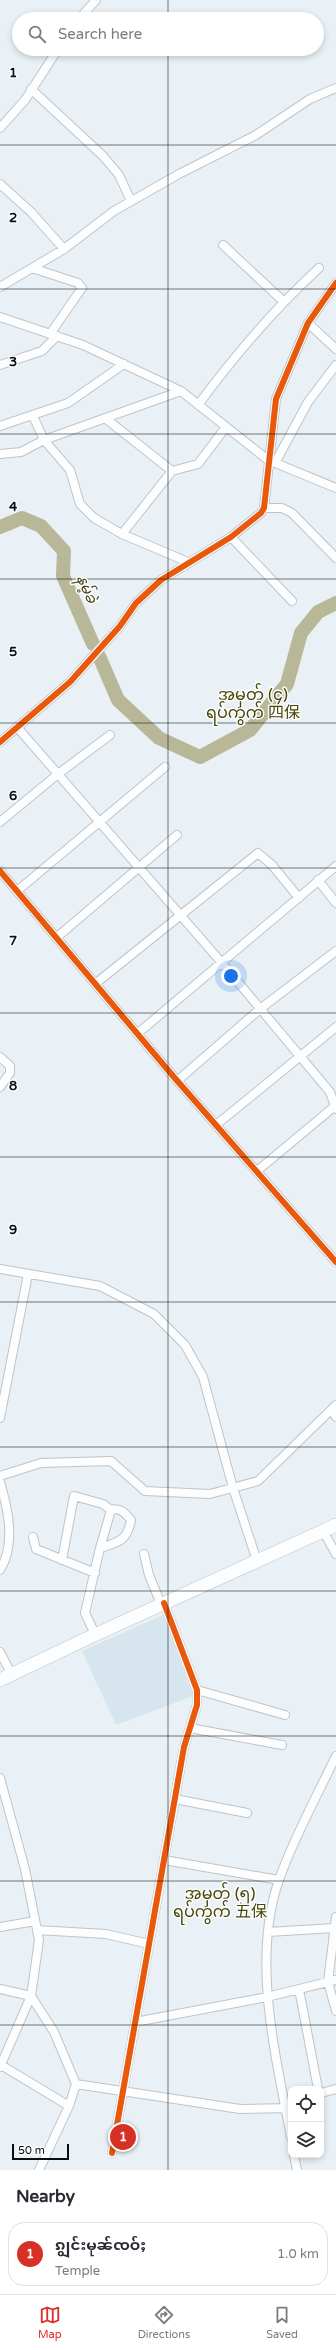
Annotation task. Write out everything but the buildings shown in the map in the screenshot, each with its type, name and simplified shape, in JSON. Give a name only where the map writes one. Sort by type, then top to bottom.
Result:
[{"type":"highway","points":[[6,1678],[95,1634],[336,1525]]},
{"type":"street","points":[[85,12],[96,0]]},
{"type":"street","points":[[0,128],[25,100],[53,56]]},
{"type":"street","points":[[0,287],[64,249],[114,211],[256,135],[310,99],[336,88]]},
{"type":"street","points":[[31,89],[103,156],[119,175],[131,201]]},
{"type":"street","points":[[0,184],[31,212],[64,249]]},
{"type":"street","points":[[223,245],[283,301]]},
{"type":"street","points":[[0,365],[42,351],[54,335],[82,288],[78,283],[32,268]]},
{"type":"street","points":[[198,405],[241,347],[283,301],[319,268]]},
{"type":"street","points":[[0,742],[70,682],[120,626],[136,603],[162,580],[188,562],[231,537],[256,519],[264,508],[272,461],[276,399],[308,323],[336,283]]},
{"type":"street","points":[[0,318],[83,345],[181,391],[272,461],[336,488]]},
{"type":"street","points":[[308,323],[336,349]]},
{"type":"street","points":[[0,426],[68,403],[124,364]]},
{"type":"street","points":[[272,461],[308,402],[336,365]]},
{"type":"street","points":[[0,454],[21,452],[44,440],[181,391]]},
{"type":"street","points":[[33,416],[44,440],[70,470],[80,504],[94,518],[122,534],[188,562]]},
{"type":"street","points":[[105,418],[172,471]]},
{"type":"street","points":[[122,534],[172,471],[198,464],[226,427]]},
{"type":"street","points":[[264,508],[282,508],[292,513],[336,558]]},
{"type":"street","points":[[231,537],[292,600]]},
{"type":"street","points":[[17,727],[222,963],[330,1092],[336,1108],[257,1171]]},
{"type":"street","points":[[0,822],[58,774],[110,735]]},
{"type":"street","points":[[17,891],[166,767]]},
{"type":"street","points":[[56,938],[177,835]]},
{"type":"street","points":[[95,984],[258,853],[272,865],[299,898]]},
{"type":"street","points":[[137,1034],[336,866]]},
{"type":"street","points":[[0,871],[177,1081],[336,1262]]},
{"type":"street","points":[[318,880],[336,903]]},
{"type":"street","points":[[177,1081],[260,1009],[336,951]]},
{"type":"street","points":[[216,1126],[336,1027]]},
{"type":"street","points":[[0,1056],[10,1066],[10,1073],[0,1087]]},
{"type":"street","points":[[0,1269],[100,1286],[154,1314],[185,1345],[203,1377],[233,1488],[257,1561]]},
{"type":"street","points":[[0,1418],[28,1274]]},
{"type":"street","points":[[0,1476],[42,1463],[105,1460],[111,1461],[118,1466],[145,1491],[210,1494],[258,1482],[334,1407]]},
{"type":"street","points":[[334,1407],[336,1417]]},
{"type":"street","points":[[0,1482],[10,1534],[4,1563],[0,1570]]},
{"type":"street","points":[[62,1560],[74,1496],[103,1504],[111,1510],[116,1509],[123,1511],[131,1520],[126,1536],[121,1540],[100,1548]]},
{"type":"street","points":[[95,1634],[85,1613],[100,1548],[111,1510]]},
{"type":"street","points":[[323,1531],[336,1554]]},
{"type":"street","points":[[33,1537],[36,1548],[95,1573]]},
{"type":"street","points":[[112,2153],[175,1799],[190,1728],[197,1705],[197,1690],[163,1604],[149,1575],[144,1554]]},
{"type":"street","points":[[0,1652],[6,1678]]},
{"type":"street","points":[[197,1690],[285,1715]]},
{"type":"street","points":[[190,1728],[282,1745]]},
{"type":"street","points":[[289,2122],[267,1997],[268,1932],[279,1880],[336,1756]]},
{"type":"street","points":[[0,1778],[25,1869],[39,1940],[31,1996],[3,2052],[1,2066],[70,2106]]},
{"type":"street","points":[[175,1799],[247,1813]]},
{"type":"street","points":[[164,1860],[279,1880]]},
{"type":"street","points":[[336,1917],[334,1928],[332,1981],[336,2011]]},
{"type":"street","points":[[0,1927],[36,1926],[106,1934],[149,1944]]},
{"type":"street","points":[[268,1932],[334,1928]]},
{"type":"street","points":[[135,2022],[267,1997],[332,1981]]},
{"type":"street","points":[[0,1989],[31,1996],[54,2032],[76,2084],[70,2106],[39,2170]]},
{"type":"street","points":[[299,1989],[317,2086]]},
{"type":"street","points":[[76,2084],[240,2109],[287,2104]]},
{"type":"street","points":[[324,2092],[336,2089]]},
{"type":"street","points":[[295,2158],[297,2170]]},
{"type":"shaded area","points":[[163,1615],[193,1696],[116,1725],[82,1651]]},
{"type":"waterway","name":"နမ့်ခဲ","points":[[0,527],[22,518],[41,526],[64,551],[63,576],[93,644]]},
{"type":"waterway","points":[[99,656],[118,700],[159,738],[200,757],[250,730],[287,684],[301,633],[318,612],[336,603]]},
{"type":"cycle path","points":[[0,742],[70,682],[120,626],[136,603],[161,580],[231,537],[261,513],[264,508],[276,399],[308,323],[336,283]]},
{"type":"cycle path","points":[[0,871],[173,1076],[336,1262]]},
{"type":"cycle path","points":[[112,2153],[184,1747],[197,1705],[197,1690],[164,1603]]},
{"type":"place","name":"ၵျွင်းမုၼ်ၸဝ်ႈ","points":[[123,2137]]},
{"type":"district","name":"အမှတ် (၄) ရပ်ကွက် 四保","points":[[253,704]]},
{"type":"district","name":"အမှတ် (၅) ရပ်ကွက် 五保","points":[[220,1903]]}]
